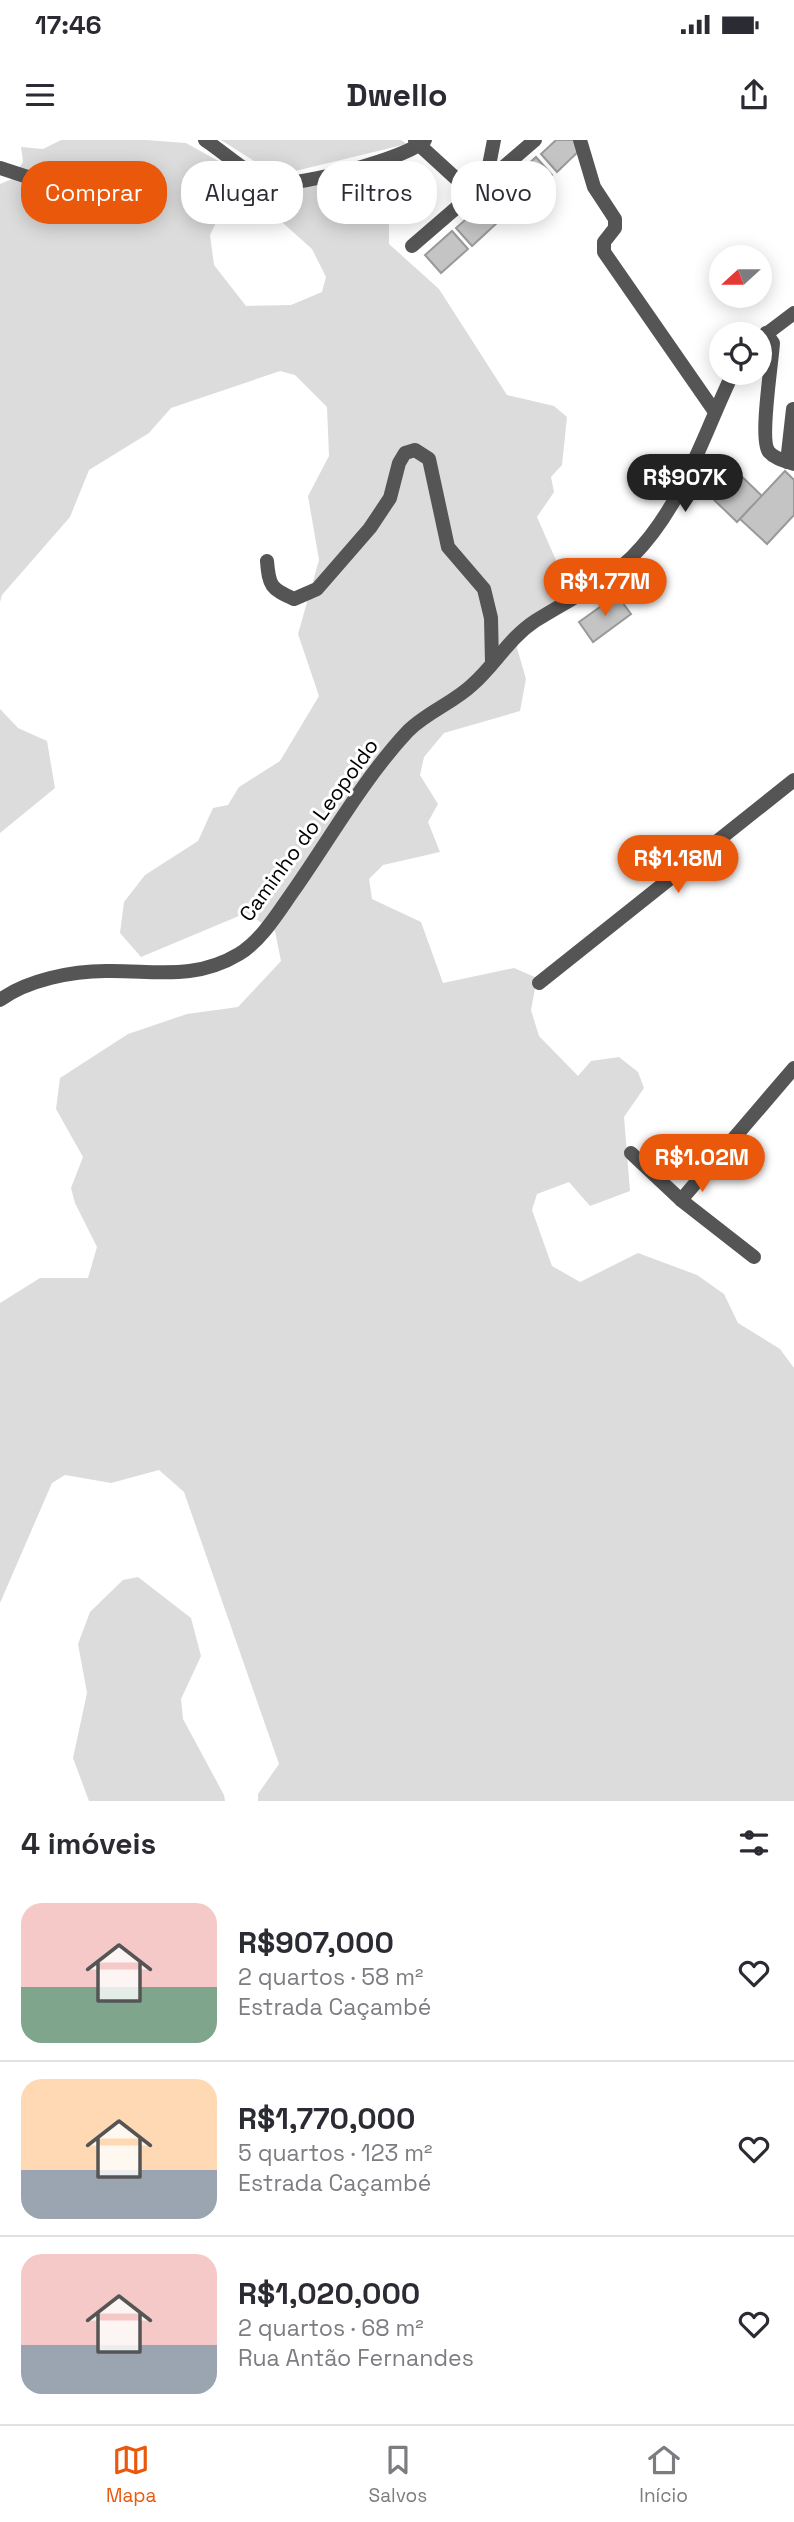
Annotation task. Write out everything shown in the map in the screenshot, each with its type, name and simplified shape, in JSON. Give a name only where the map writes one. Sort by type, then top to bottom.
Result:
[{"type":"street","points":[[205,140],[255,175],[272,183],[290,184],[376,162],[420,142],[451,167]]},
{"type":"street","points":[[488,161],[494,140]]},
{"type":"street","points":[[511,161],[535,140]]},
{"type":"street","points":[[580,140],[594,187],[615,219],[615,228],[604,242],[604,252],[715,412]]},
{"type":"street","points":[[0,168],[21,175]]},
{"type":"street","points":[[412,246],[451,213]]},
{"type":"street","points":[[772,329],[794,313]]},
{"type":"street","name":"Caminho do Leopoldo","points":[[0,1000],[13,991],[75,974],[104,971],[177,974],[199,970],[242,953],[278,913],[369,781],[409,730],[474,684],[524,629],[609,576],[632,556],[655,528],[686,480],[727,385]]},
{"type":"street","points":[[769,385],[765,444],[769,452],[790,463],[793,409]]},
{"type":"street","points":[[267,561],[269,581],[276,591],[294,599],[317,589],[370,528],[390,498],[399,463],[405,453],[415,450],[429,459],[448,547],[484,589],[491,618],[492,663]]},
{"type":"street","points":[[539,983],[794,780]]},
{"type":"street","points":[[681,1200],[794,1068]]},
{"type":"street","points":[[631,1153],[681,1200],[754,1257]]},
{"type":"shaded area","points":[[61,140],[146,140],[186,143],[218,161],[181,161],[181,224],[215,224],[210,235],[214,265],[246,306],[291,305],[322,292],[326,277],[312,249],[284,224],[303,224],[303,188],[317,184],[317,224],[389,224],[389,244],[439,289],[507,395],[554,406],[567,417],[562,465],[551,477],[554,492],[537,517],[562,574],[562,606],[521,633],[517,648],[526,679],[520,711],[444,733],[424,757],[420,775],[438,804],[428,822],[440,852],[383,865],[369,879],[372,899],[421,922],[443,983],[514,968],[537,978],[531,1010],[539,1036],[578,1076],[591,1061],[619,1057],[638,1072],[644,1088],[624,1117],[630,1191],[590,1206],[569,1182],[537,1194],[532,1210],[552,1266],[580,1282],[638,1253],[697,1275],[724,1294],[738,1323],[780,1349],[794,1368],[794,1801],[258,1801],[258,1794],[279,1764],[184,1492],[159,1470],[111,1483],[65,1475],[52,1483],[0,1603],[0,1303],[40,1278],[88,1278],[97,1247],[75,1203],[71,1188],[83,1157],[56,1109],[60,1078],[128,1034],[187,1014],[238,1007],[281,961],[275,931],[246,913],[141,957],[120,933],[124,902],[145,875],[198,841],[213,808],[228,805],[239,787],[280,761],[319,696],[298,634],[319,560],[308,496],[329,456],[327,407],[295,375],[280,371],[171,408],[149,433],[89,470],[70,517],[2,595],[0,602],[0,184],[12,179],[21,165],[21,224],[167,224],[167,161],[23,161],[21,147],[43,149]]},
{"type":"shaded area","points":[[221,140],[401,140],[407,144],[337,161],[317,161],[317,166],[303,169],[303,161],[254,161]]},
{"type":"shaded area","points":[[0,709],[18,728],[47,741],[55,788],[0,833]]},
{"type":"shaded area","points":[[138,1577],[191,1618],[201,1656],[181,1699],[183,1719],[225,1801],[89,1801],[73,1758],[87,1693],[78,1644],[90,1612],[123,1580]]},
{"type":"building","points":[[556,140],[575,140],[582,148],[557,172],[556,161],[547,161],[541,154]]},
{"type":"building","points":[[461,224],[496,224],[472,246],[456,228]]},
{"type":"building","points":[[452,231],[468,249],[441,273],[425,255]]},
{"type":"building","points":[[734,469],[762,496],[737,522],[709,495]]},
{"type":"building","points":[[785,471],[794,480],[794,515],[767,544],[740,519]]},
{"type":"building","points":[[617,595],[631,614],[593,642],[579,622]]}]
